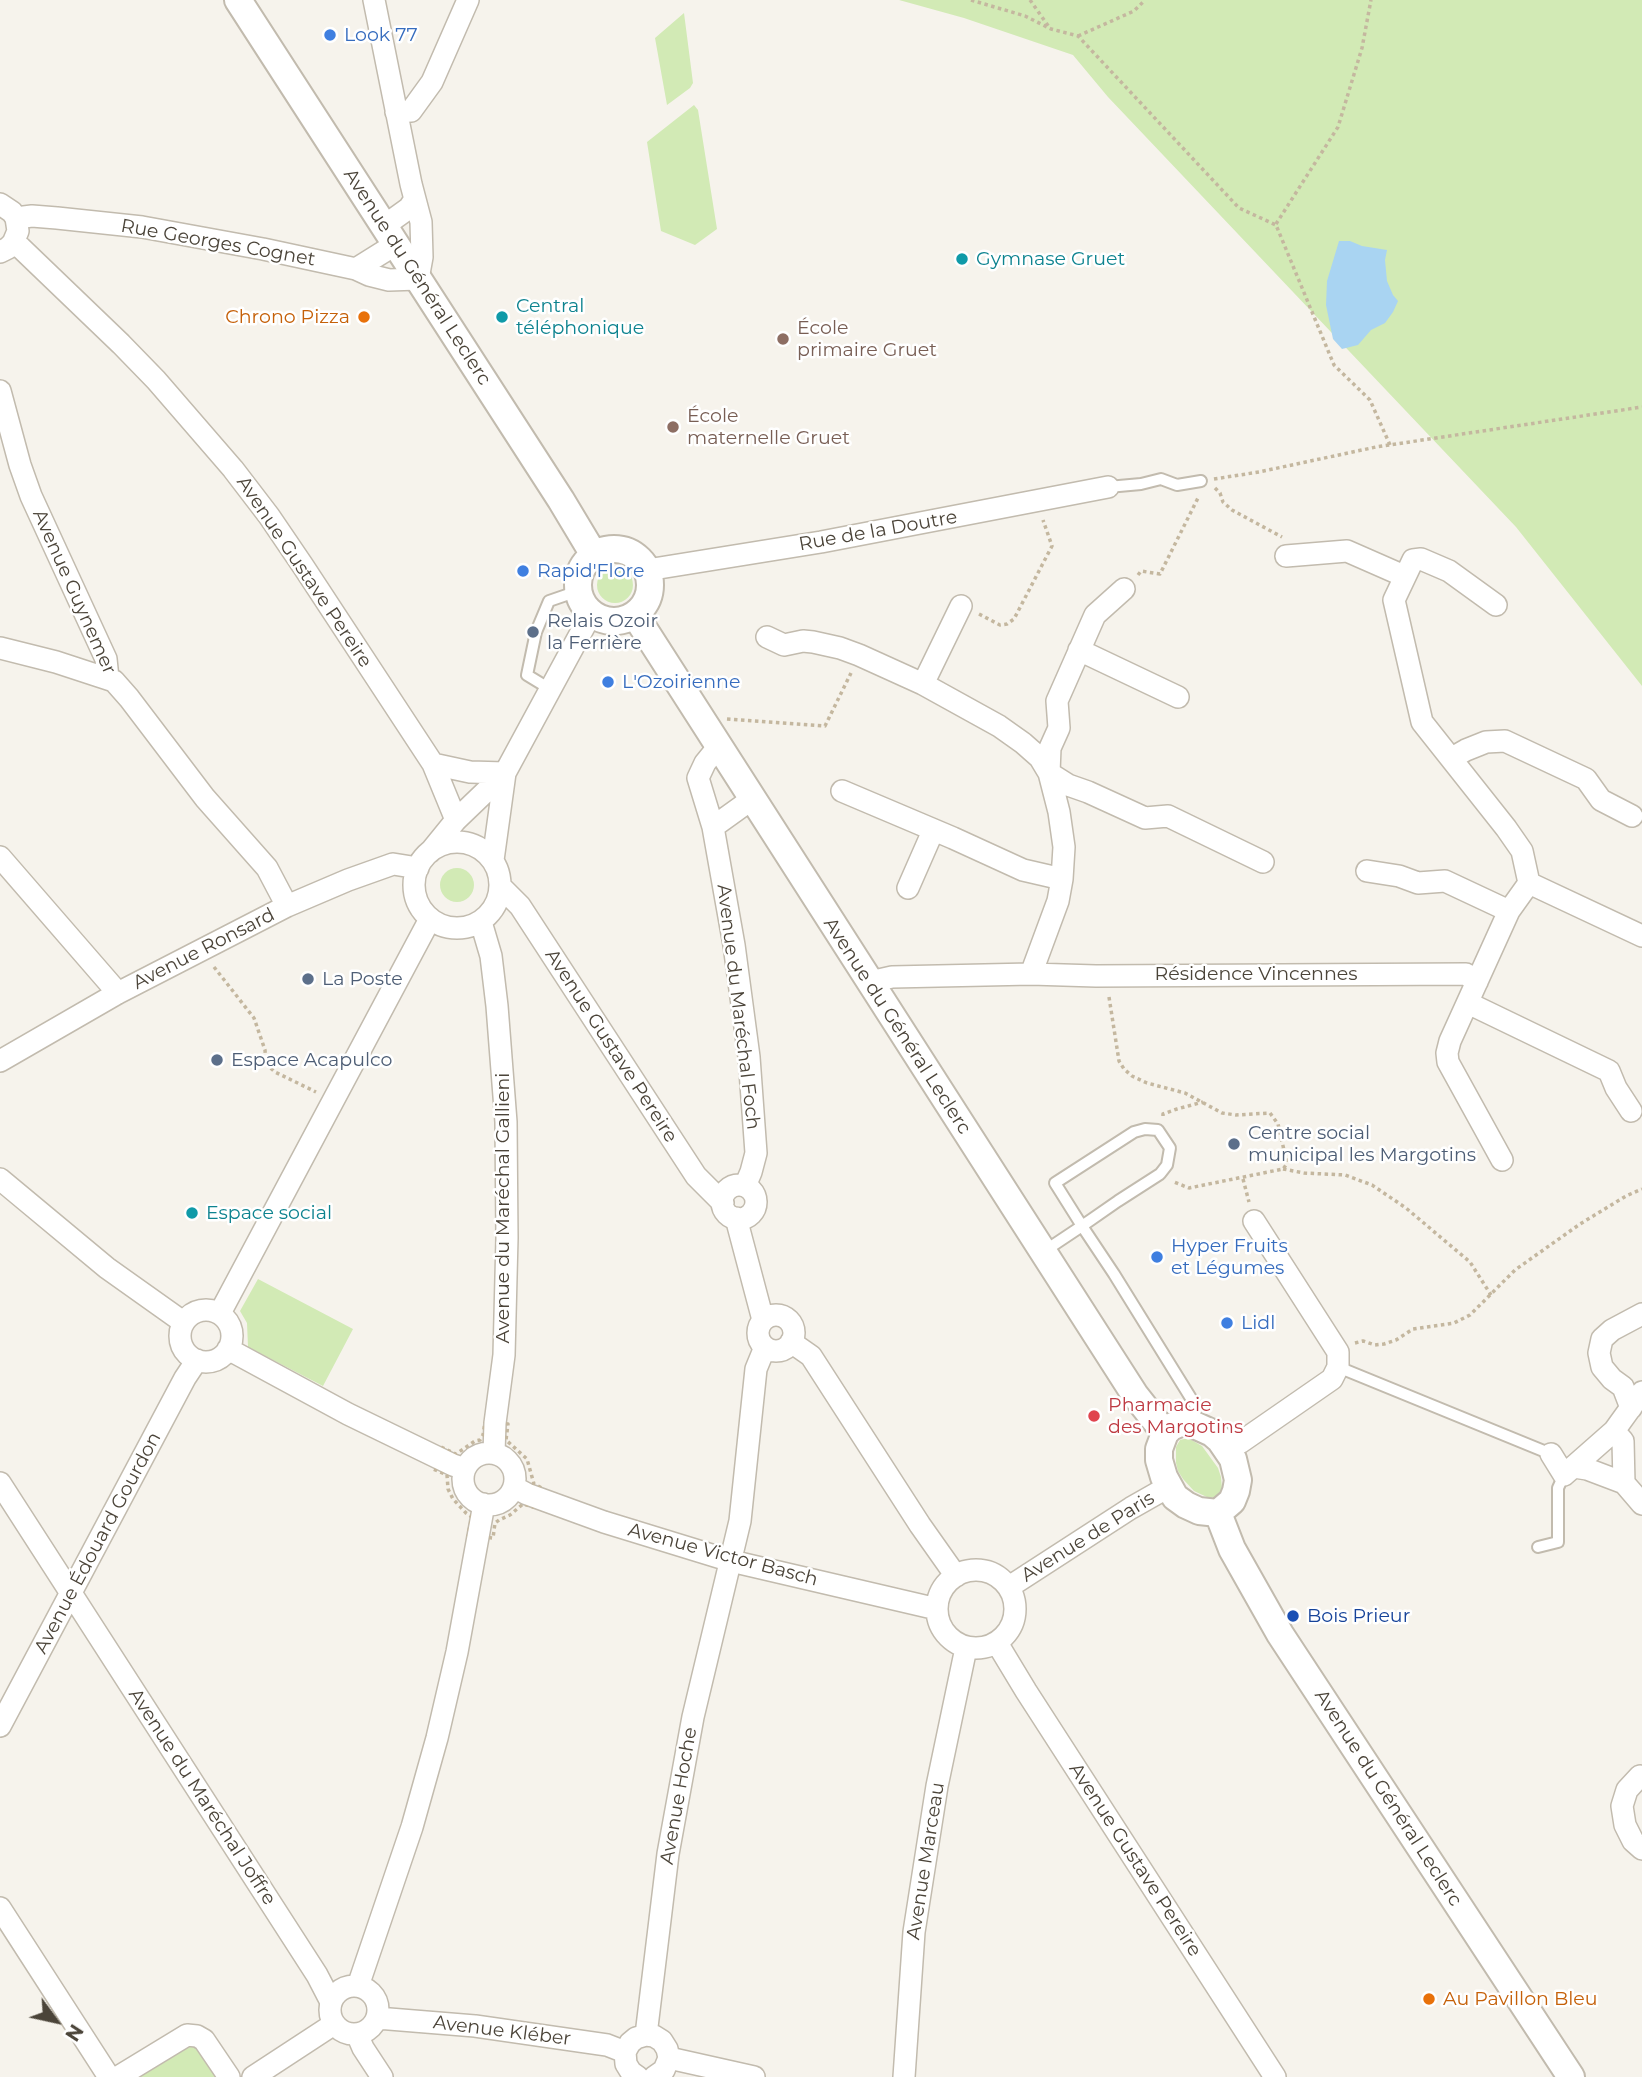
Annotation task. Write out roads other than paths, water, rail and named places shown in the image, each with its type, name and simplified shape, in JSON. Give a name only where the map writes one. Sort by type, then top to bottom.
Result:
[{"type":"street","name":"Avenue du Général Leclerc","points":[[239,0],[594,555]]},
{"type":"street","points":[[374,0],[422,231],[422,257],[418,279]]},
{"type":"street","points":[[396,112],[411,110],[432,82],[468,0]]},
{"type":"street","points":[[356,269],[390,235],[415,199]]},
{"type":"street","points":[[6,247],[18,231],[8,211]]},
{"type":"street","name":"Rue Georges Cognet","points":[[8,211],[32,216],[142,227],[263,249],[356,269],[389,280],[418,279]]},
{"type":"street","name":"Avenue Gustave Pereire","points":[[6,247],[21,248],[121,344],[233,469],[303,566],[433,764],[456,821]]},
{"type":"street","name":"Avenue Guynemer","points":[[0,391],[31,496],[106,659],[107,678],[121,687],[205,798],[267,868],[287,906]]},
{"type":"street","name":"Rue de la Doutre","points":[[647,570],[821,542],[1108,487]]},
{"type":"street","points":[[614,548],[634,554],[647,570],[650,580],[648,600],[635,615],[608,621],[591,614],[580,600],[578,580],[581,570],[586,562],[603,550],[614,548]]},
{"type":"street","points":[[1286,556],[1347,551],[1404,576]]},
{"type":"street","points":[[1496,605],[1449,571],[1422,559],[1413,560],[1394,600],[1422,722],[1522,851],[1529,883],[1509,911],[1447,1053],[1448,1062],[1502,1160]]},
{"type":"street","points":[[1049,773],[1050,748],[1059,728],[1057,701],[1096,615],[1124,589]]},
{"type":"street","points":[[923,684],[961,606]]},
{"type":"street","points":[[424,860],[442,844],[456,841],[483,849],[493,860],[501,887],[498,901],[491,913],[481,922],[469,927],[455,929],[442,926],[430,919],[421,909],[415,896],[414,881],[424,860],[456,821],[505,772],[591,614]]},
{"type":"street","name":"Avenue du Général Leclerc","points":[[635,615],[1042,1252],[1135,1395],[1165,1433]]},
{"type":"street","points":[[767,637],[784,645],[813,642],[859,655],[923,684],[999,726],[1040,758],[1049,773],[1064,847],[1058,901],[1031,974]]},
{"type":"street","points":[[0,648],[107,678]]},
{"type":"street","points":[[1079,650],[1178,697]]},
{"type":"street","points":[[1452,758],[1486,742],[1505,741],[1586,779],[1601,800],[1632,816]]},
{"type":"street","name":"Avenue du Maréchal Foch","points":[[718,747],[705,763],[698,778],[713,827],[734,945],[749,1057],[756,1153],[745,1186]]},
{"type":"street","points":[[433,764],[470,772],[505,772]]},
{"type":"street","points":[[493,860],[505,772]]},
{"type":"street","points":[[1049,773],[1068,785],[1145,818],[1168,816],[1263,862]]},
{"type":"street","points":[[842,791],[1023,870],[1062,879]]},
{"type":"street","points":[[713,827],[752,799]]},
{"type":"street","points":[[908,888],[933,831]]},
{"type":"street","points":[[0,857],[118,993]]},
{"type":"street","name":"Avenue Ronsard","points":[[0,1061],[118,993],[287,906],[393,864],[424,860]]},
{"type":"street","points":[[1367,871],[1399,876],[1418,883],[1445,881],[1509,911]]},
{"type":"street","points":[[1529,883],[1642,936]]},
{"type":"street","name":"Avenue Gustave Pereire","points":[[501,887],[520,906],[695,1176],[736,1212]]},
{"type":"street","points":[[220,1313],[430,919]]},
{"type":"street","name":"Avenue du Maréchal Gallieni","points":[[481,922],[491,956],[506,1122],[504,1355],[494,1453]]},
{"type":"street","name":"Résidence Vincennes","points":[[870,982],[892,977],[1031,974],[1466,974],[1477,982]]},
{"type":"street","points":[[1468,1003],[1609,1071],[1631,1111]]},
{"type":"street","points":[[0,1179],[107,1268],[183,1322]]},
{"type":"street","points":[[736,1212],[755,1207],[753,1192],[745,1186],[734,1185],[725,1192],[736,1212],[769,1317]]},
{"type":"street","points":[[1227,1449],[1332,1378],[1338,1359],[1254,1221]]},
{"type":"street","points":[[200,1310],[220,1313],[230,1325],[232,1342],[228,1349],[218,1359],[204,1362],[190,1357],[181,1345],[183,1322],[200,1310]]},
{"type":"street","points":[[1569,1471],[1614,1431],[1637,1400],[1612,1380],[1602,1367],[1599,1353],[1602,1339],[1628,1320],[1642,1314]]},
{"type":"street","points":[[769,1317],[785,1317],[793,1326],[794,1337],[787,1347],[776,1351],[765,1347],[758,1337],[758,1331],[769,1317]]},
{"type":"street","points":[[791,1342],[811,1356],[956,1576]]},
{"type":"street","points":[[731,1561],[740,1521],[756,1369],[765,1347]]},
{"type":"street","points":[[228,1349],[348,1414],[465,1469]]},
{"type":"street","name":"Avenue Édouard Gourdon","points":[[0,1726],[197,1360]]},
{"type":"street","points":[[1180,1423],[1190,1423],[1212,1433],[1233,1459],[1238,1480],[1232,1501],[1218,1513],[1199,1511],[1175,1497],[1168,1487],[1159,1460],[1159,1449],[1165,1433],[1180,1423]]},
{"type":"street","points":[[1614,1431],[1623,1441],[1624,1483]]},
{"type":"street","points":[[494,1453],[509,1463],[513,1470],[514,1488],[501,1502],[484,1504],[469,1495],[463,1478],[465,1469],[477,1456],[494,1453]]},
{"type":"street","points":[[1550,1454],[1569,1471],[1587,1469],[1624,1483],[1642,1504]]},
{"type":"street","name":"Avenue du Maréchal Joffre","points":[[0,1483],[317,1975],[331,2002]]},
{"type":"street","name":"Avenue de Paris","points":[[1009,1587],[1168,1487]]},
{"type":"street","name":"Avenue Victor Basch","points":[[514,1488],[604,1522],[731,1561],[937,1609]]},
{"type":"street","points":[[358,1986],[412,1827],[437,1738],[457,1652],[484,1504]]},
{"type":"street","name":"Avenue du Général Leclerc","points":[[1218,1513],[1232,1549],[1280,1634],[1571,2077]]},
{"type":"street","name":"Avenue Hoche","points":[[646,2035],[670,1840],[693,1717],[731,1561]]},
{"type":"street","points":[[985,1571],[1009,1587],[1014,1597],[1015,1617],[1012,1627],[998,1643],[977,1649],[966,1648],[945,1633],[939,1622],[937,1609],[942,1590],[956,1576],[965,1572],[985,1571]]},
{"type":"street","name":"Avenue Gustave Pereire","points":[[998,1643],[1275,2077]]},
{"type":"street","name":"Avenue Marceau","points":[[904,2077],[914,1932],[937,1786],[966,1648]]},
{"type":"street","points":[[1642,1777],[1627,1790],[1622,1806],[1625,1825],[1633,1841],[1642,1849]]},
{"type":"street","points":[[0,1908],[109,2077]]},
{"type":"street","points":[[358,1986],[368,1990],[374,1997],[378,2007],[377,2018],[367,2030],[358,2034],[341,2031],[330,2016],[331,2002],[342,1989],[358,1986]]},
{"type":"street","name":"Avenue Kléber","points":[[377,2018],[475,2026],[607,2045],[625,2052]]},
{"type":"street","points":[[253,2077],[334,2024]]},
{"type":"street","points":[[358,2034],[363,2048],[382,2077]]},
{"type":"street","points":[[118,2077],[187,2035],[192,2035],[204,2040],[229,2077]]},
{"type":"street","points":[[638,2077],[626,2064],[625,2052],[629,2043],[646,2035],[654,2036],[662,2042],[669,2058],[664,2070],[654,2077]]},
{"type":"street","points":[[669,2058],[754,2077]]},
{"type":"lane","points":[[1108,487],[1161,479],[1177,485],[1202,485]]},
{"type":"lane","points":[[550,689],[527,675],[536,632],[549,601],[578,591]]},
{"type":"lane","points":[[1042,1252],[1083,1226],[1160,1174],[1167,1165],[1170,1148],[1158,1130],[1134,1132],[1055,1182],[1083,1226],[1197,1408],[1190,1423]]},
{"type":"lane","points":[[1338,1359],[1550,1454]]},
{"type":"lane","points":[[1538,1547],[1558,1542],[1558,1488],[1569,1471]]},
{"type":"water","points":[[1339,241],[1387,250],[1387,281],[1398,301],[1385,323],[1371,330],[1358,345],[1342,349],[1333,339],[1326,305],[1327,281]]},
{"type":"place","name":"Look 77","points":[[330,35]]},
{"type":"place","name":"Gymnase Gruet","points":[[962,259]]},
{"type":"place","name":"Chrono Pizza","points":[[364,317]]},
{"type":"place","name":"Central téléphonique","points":[[502,317]]},
{"type":"place","name":"École primaire Gruet","points":[[783,339]]},
{"type":"place","name":"École maternelle Gruet","points":[[673,427]]},
{"type":"place","name":"Rapid'Flore","points":[[523,571]]},
{"type":"place","name":"Relais Ozoir la Ferrière","points":[[533,632]]},
{"type":"place","name":"L'Ozoirienne","points":[[608,682]]},
{"type":"place","name":"La Poste","points":[[308,979]]},
{"type":"place","name":"Espace Acapulco","points":[[217,1060]]},
{"type":"place","name":"Centre social municipal les Margotins","points":[[1234,1144]]},
{"type":"place","name":"Espace social","points":[[192,1213]]},
{"type":"place","name":"Hyper Fruits et Légumes","points":[[1157,1257]]},
{"type":"place","name":"Lidl","points":[[1227,1323]]},
{"type":"place","name":"Pharmacie des Margotins","points":[[1094,1416]]},
{"type":"place","name":"Bois Prieur","points":[[1293,1616]]},
{"type":"place","name":"Au Pavillon Bleu","points":[[1429,1999]]}]
